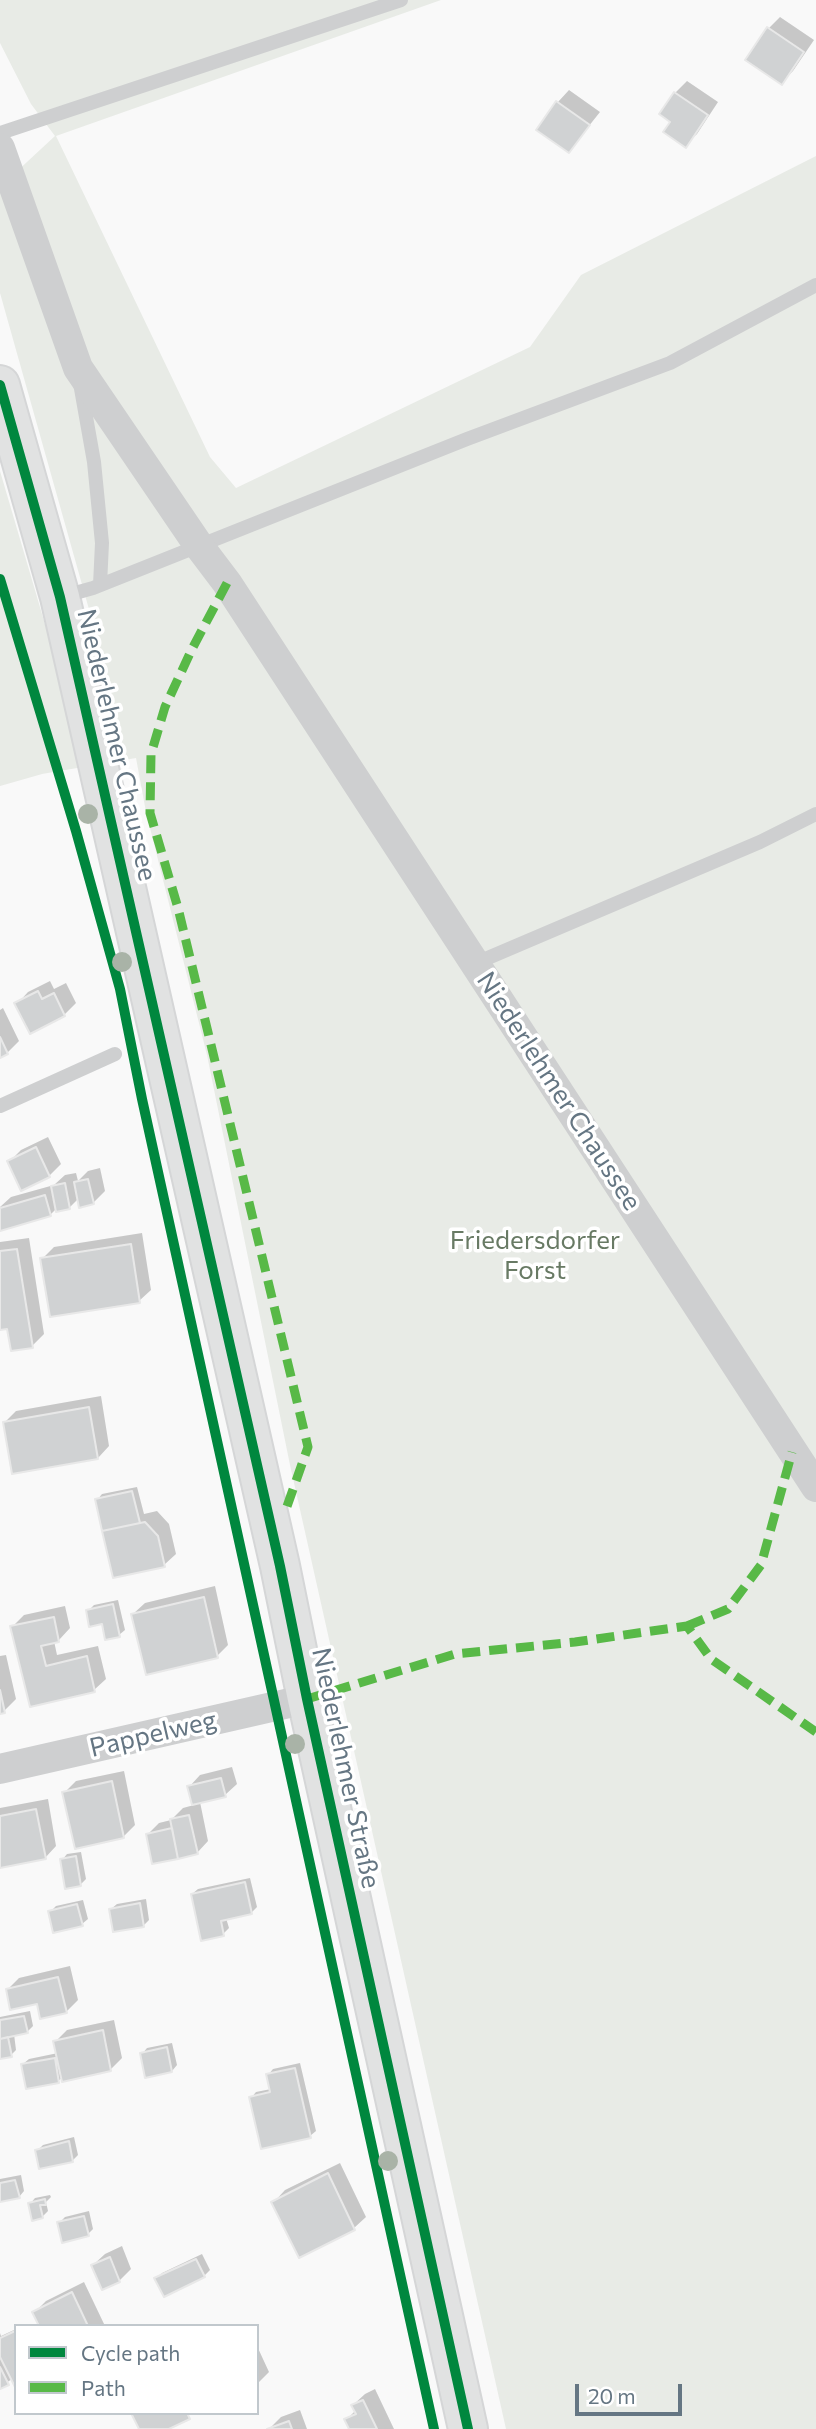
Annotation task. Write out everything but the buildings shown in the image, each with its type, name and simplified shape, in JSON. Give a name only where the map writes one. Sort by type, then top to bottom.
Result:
[{"type":"main road","name":"Niederlehmer Chaussee","points":[[0,385],[60,597],[177,1118]]},
{"type":"main road","name":"Niederlehmer Straße","points":[[177,1118],[280,1566],[468,2429]]},
{"type":"street","name":"Niederlehmer Chaussee","points":[[0,148],[78,368],[198,546],[227,583],[816,1488]]},
{"type":"street","name":"Pappelweg","points":[[0,1769],[307,1699]]},
{"type":"lane","points":[[0,133],[401,0]]},
{"type":"lane","points":[[60,597],[100,585],[467,439],[670,363],[816,285]]},
{"type":"lane","points":[[78,368],[94,462],[102,543],[100,585]]},
{"type":"lane","points":[[476,963],[760,842],[816,814]]},
{"type":"lane","points":[[0,1106],[115,1054]]},
{"type":"green space","name":"Friedersdorfer Forst","points":[[0,0],[441,0],[56,136],[210,457],[236,488],[530,347],[581,275],[816,156],[816,2429],[506,2429],[290,1465],[207,1055],[146,812],[136,758],[42,774],[0,786],[0,471],[47,631],[92,620],[0,293],[0,187],[55,136],[31,104],[0,43]]},
{"type":"marked path","points":[[227,583],[165,707],[151,754],[150,813],[178,908],[308,1447],[285,1512]]},
{"type":"marked path","points":[[687,1626],[728,1609],[761,1565],[792,1452]]},
{"type":"marked path","points":[[307,1699],[455,1654],[575,1642],[687,1626],[711,1659],[816,1732]]},
{"type":"cycle path","points":[[0,385],[60,597],[280,1566],[468,2429]]},
{"type":"cycle path","points":[[0,579],[76,831],[120,989],[434,2429]]}]
